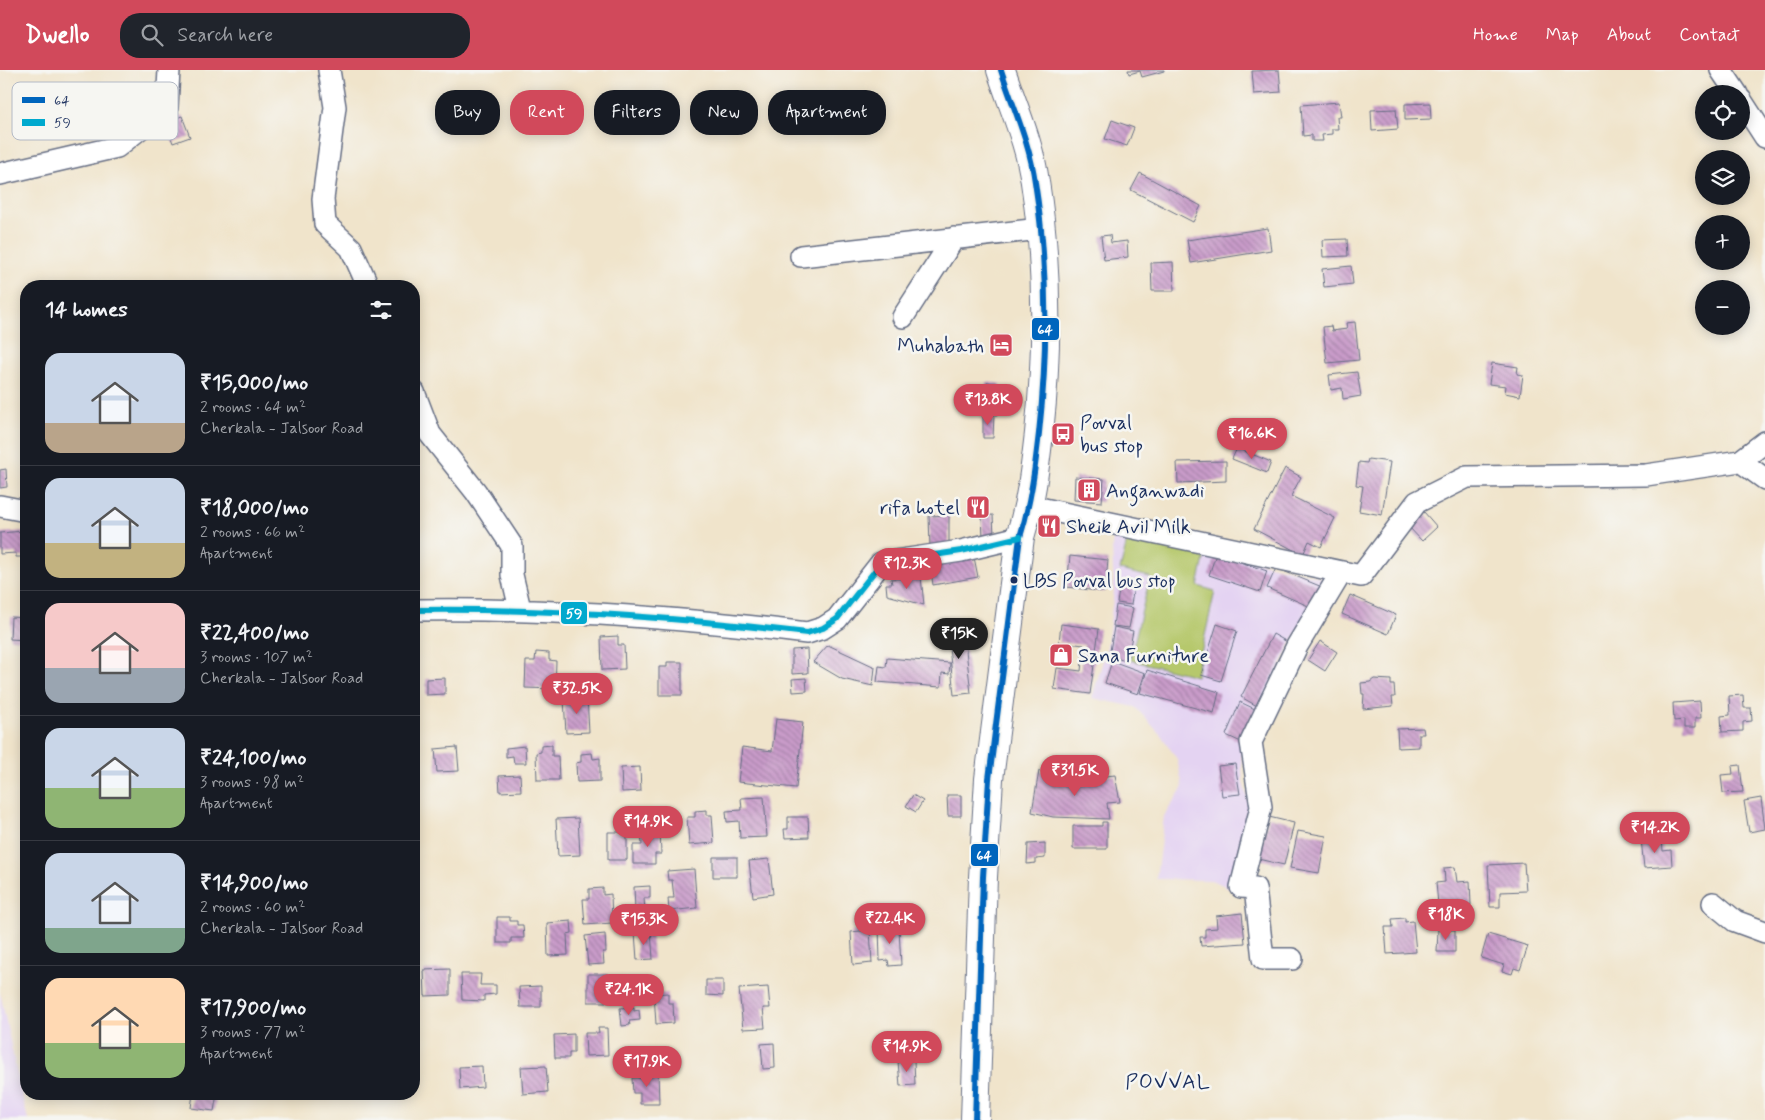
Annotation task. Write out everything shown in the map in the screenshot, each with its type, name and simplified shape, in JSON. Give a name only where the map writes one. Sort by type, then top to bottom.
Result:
[{"type":"main road","points":[[975,1120],[982,878],[989,779],[1020,537],[1030,506],[1042,405],[1046,323],[1035,181],[1028,150],[1001,70]]},
{"type":"street","points":[[329,70],[335,107],[324,199],[325,224],[351,248],[365,280]]},
{"type":"street","points":[[1722,70],[1731,85]]},
{"type":"street","points":[[1750,114],[1765,137]]},
{"type":"street","points":[[0,174],[116,148],[126,140]]},
{"type":"street","points":[[801,256],[1040,229]]},
{"type":"street","points":[[903,317],[954,238]]},
{"type":"street","points":[[420,408],[430,434],[476,492],[512,546],[512,574],[520,609]]},
{"type":"street","points":[[1030,506],[1361,576],[1417,502],[1467,477],[1646,475],[1740,461],[1765,442]]},
{"type":"street","points":[[1740,461],[1765,480]]},
{"type":"street","points":[[0,506],[20,510]]},
{"type":"street","points":[[420,610],[520,609],[657,616],[807,633],[823,628],[837,619],[881,563],[961,551],[1020,537]]},
{"type":"street","points":[[1292,959],[1263,959],[1255,888],[1241,887],[1261,807],[1251,742],[1297,646],[1341,573]]},
{"type":"street","points":[[1713,903],[1735,921],[1765,932]]},
{"type":"shaded area","points":[[1115,526],[1325,579],[1292,641],[1241,750],[1243,783],[1252,813],[1235,890],[1211,880],[1156,879],[1164,816],[1183,787],[1177,759],[1161,735],[1135,707],[1092,698],[1107,647],[1114,591],[1112,547]]},
{"type":"shaded area","points":[[0,992],[20,1087],[20,1100],[23,1100],[28,1120],[0,1120]]},
{"type":"green space","points":[[1128,537],[1205,555],[1198,586],[1215,591],[1196,676],[1130,660],[1150,577],[1120,570]]},
{"type":"building","points":[[1128,70],[1164,71],[1142,77],[1140,71],[1129,74]]},
{"type":"building","points":[[1279,70],[1281,92],[1254,94],[1252,71]]},
{"type":"building","points":[[1339,102],[1341,117],[1337,117],[1338,129],[1332,129],[1332,134],[1322,135],[1323,141],[1312,141],[1312,135],[1303,136],[1301,105]]},
{"type":"building","points":[[1430,103],[1431,119],[1405,120],[1405,104]]},
{"type":"building","points":[[1396,109],[1398,129],[1372,131],[1371,110]]},
{"type":"building","points":[[182,116],[190,137],[173,143],[172,140],[178,140],[178,117]]},
{"type":"building","points":[[1112,120],[1134,128],[1127,146],[1105,139]]},
{"type":"building","points":[[1140,173],[1201,206],[1193,222],[1131,190]]},
{"type":"building","points":[[1268,228],[1271,250],[1191,263],[1187,240]]},
{"type":"building","points":[[1110,235],[1111,243],[1127,241],[1128,257],[1104,260],[1101,236]]},
{"type":"building","points":[[1347,239],[1348,256],[1323,257],[1322,240]]},
{"type":"building","points":[[1173,262],[1174,291],[1152,291],[1151,263]]},
{"type":"building","points":[[1351,266],[1353,284],[1324,287],[1322,269]]},
{"type":"building","points":[[1355,322],[1359,360],[1327,363],[1323,327],[1331,326],[1332,331],[1347,329],[1346,323]]},
{"type":"building","points":[[1492,363],[1518,367],[1517,374],[1523,375],[1520,396],[1505,393],[1506,386],[1489,384]]},
{"type":"building","points":[[1357,372],[1361,396],[1343,399],[1342,388],[1331,390],[1329,375]]},
{"type":"building","points":[[987,382],[1001,384],[997,415],[983,412]]},
{"type":"building","points":[[983,414],[994,414],[993,438],[983,438]]},
{"type":"building","points":[[1237,448],[1271,462],[1267,473],[1232,459]]},
{"type":"building","points":[[1368,459],[1390,462],[1382,515],[1359,511],[1363,486],[1356,485],[1359,462],[1367,463]]},
{"type":"building","points":[[1226,461],[1226,481],[1178,483],[1177,462]]},
{"type":"building","points":[[1285,468],[1301,477],[1291,496],[1335,518],[1321,547],[1309,541],[1303,555],[1254,529]]},
{"type":"building","points":[[6,469],[7,487],[0,488],[0,470]]},
{"type":"building","name":"Anganwadi","points":[[1075,477],[1104,479],[1102,502],[1074,500]]},
{"type":"building","points":[[1424,512],[1437,527],[1422,541],[1408,526]]},
{"type":"building","points":[[949,515],[949,546],[930,547],[929,516]]},
{"type":"building","points":[[993,515],[994,536],[983,537],[982,516]]},
{"type":"building","points":[[20,531],[20,557],[16,557],[16,553],[0,554],[0,533]]},
{"type":"building","points":[[1216,554],[1267,571],[1260,592],[1209,575]]},
{"type":"building","points":[[1070,556],[1108,560],[1105,592],[1067,587]]},
{"type":"building","points":[[974,557],[978,577],[933,585],[930,564]]},
{"type":"building","points":[[1276,568],[1322,587],[1313,608],[1267,588]]},
{"type":"building","points":[[921,577],[924,605],[887,595],[886,584],[892,584],[891,579]]},
{"type":"building","points":[[1120,584],[1134,586],[1131,605],[1117,603]]},
{"type":"building","points":[[1350,595],[1396,615],[1388,634],[1342,614]]},
{"type":"building","points":[[1116,605],[1133,608],[1129,628],[1113,626]]},
{"type":"building","points":[[11,617],[20,618],[20,640],[10,639]]},
{"type":"building","points":[[1061,624],[1099,629],[1090,694],[1054,689],[1057,668],[1081,671],[1084,645],[1059,642]]},
{"type":"building","points":[[1217,624],[1237,631],[1221,681],[1201,675]]},
{"type":"building","points":[[963,625],[971,693],[954,695],[947,627]]},
{"type":"building","points":[[1114,627],[1133,631],[1127,661],[1109,657]]},
{"type":"building","points":[[1273,634],[1289,643],[1257,706],[1241,697]]},
{"type":"building","points":[[618,636],[618,645],[624,645],[625,669],[602,670],[601,637]]},
{"type":"building","points":[[1320,641],[1337,652],[1325,671],[1308,660]]},
{"type":"building","points":[[828,645],[875,667],[873,686],[842,679],[813,662]]},
{"type":"building","points":[[807,649],[808,673],[792,674],[792,650]]},
{"type":"building","points":[[536,652],[549,653],[549,660],[556,661],[555,689],[525,688],[526,661],[535,661]]},
{"type":"building","points":[[887,658],[950,663],[949,674],[942,673],[941,687],[877,682],[879,666],[886,667]]},
{"type":"building","points":[[1112,661],[1145,673],[1138,694],[1105,683]]},
{"type":"building","points":[[667,662],[682,662],[682,695],[659,695],[659,667],[667,667]]},
{"type":"building","points":[[1147,670],[1219,692],[1214,713],[1140,693]]},
{"type":"building","points":[[445,678],[445,694],[426,695],[426,679]]},
{"type":"building","points":[[806,678],[807,691],[793,692],[792,679]]},
{"type":"building","points":[[1374,679],[1391,680],[1391,685],[1394,685],[1395,697],[1392,697],[1393,706],[1363,709],[1364,694],[1362,694],[1361,683],[1370,682]]},
{"type":"building","points":[[1743,695],[1744,708],[1751,708],[1752,721],[1743,722],[1743,731],[1722,732],[1721,716],[1730,715],[1729,696]]},
{"type":"building","points":[[587,697],[589,732],[566,733],[564,699]]},
{"type":"building","points":[[1700,701],[1701,718],[1695,718],[1695,728],[1684,728],[1684,720],[1674,721],[1673,703]]},
{"type":"building","points":[[1240,702],[1255,709],[1241,742],[1226,735]]},
{"type":"building","points":[[776,719],[803,722],[796,788],[738,782],[742,747],[772,751]]},
{"type":"building","points":[[1423,728],[1424,734],[1419,734],[1419,747],[1398,748],[1397,729]]},
{"type":"building","points":[[552,745],[552,756],[558,756],[559,780],[537,780],[536,753],[541,752],[541,746]]},
{"type":"building","points":[[525,746],[526,763],[514,763],[513,756],[506,757],[506,748]]},
{"type":"building","points":[[457,747],[459,771],[437,772],[435,749]]},
{"type":"building","points":[[592,753],[593,759],[600,758],[600,781],[577,782],[576,763],[581,762],[581,754]]},
{"type":"building","points":[[1235,764],[1240,794],[1222,796],[1218,766]]},
{"type":"building","points":[[1740,765],[1743,792],[1723,793],[1721,775],[1733,774],[1732,766]]},
{"type":"building","points":[[640,767],[641,791],[622,792],[621,768]]},
{"type":"building","points":[[1039,771],[1058,777],[1080,779],[1115,775],[1120,802],[1107,803],[1109,819],[1053,817],[1032,812]]},
{"type":"building","points":[[520,775],[521,791],[500,792],[499,776]]},
{"type":"building","points":[[913,795],[923,801],[916,812],[906,806]]},
{"type":"building","points":[[947,795],[961,795],[961,816],[948,816]]},
{"type":"building","points":[[764,797],[767,837],[740,838],[739,821],[727,822],[726,811],[742,810],[741,798]]},
{"type":"building","points":[[1761,798],[1765,829],[1749,832],[1744,801]]},
{"type":"building","points":[[707,810],[707,815],[712,815],[714,843],[689,845],[687,817],[695,817],[695,811]]},
{"type":"building","points":[[788,817],[808,817],[809,837],[785,838],[784,829],[788,829]]},
{"type":"building","points":[[1269,817],[1294,823],[1284,865],[1258,859]]},
{"type":"building","points":[[578,818],[580,855],[558,856],[556,819]]},
{"type":"building","points":[[1102,822],[1107,822],[1107,849],[1073,849],[1073,826],[1102,826]]},
{"type":"building","points":[[641,830],[660,830],[661,854],[655,854],[655,864],[633,864],[633,845],[642,845]]},
{"type":"building","points":[[1298,831],[1326,836],[1319,873],[1290,868]]},
{"type":"building","points":[[608,832],[627,832],[627,860],[608,860]]},
{"type":"building","points":[[1662,838],[1663,851],[1671,850],[1672,866],[1644,868],[1641,839]]},
{"type":"building","points":[[1045,843],[1045,858],[1036,859],[1036,863],[1027,864],[1028,844]]},
{"type":"building","points":[[713,857],[737,857],[737,877],[713,877]]},
{"type":"building","points":[[769,859],[773,894],[753,897],[749,861]]},
{"type":"building","points":[[1524,863],[1526,891],[1500,892],[1500,907],[1490,907],[1488,865]]},
{"type":"building","points":[[1455,867],[1457,882],[1470,881],[1471,905],[1459,906],[1459,902],[1438,904],[1436,883],[1445,882],[1444,868]]},
{"type":"building","points":[[694,869],[697,908],[669,911],[668,898],[674,898],[672,880],[668,880],[667,871]]},
{"type":"building","points":[[650,886],[650,898],[644,898],[645,910],[635,910],[634,887]]},
{"type":"building","points":[[603,888],[603,895],[611,894],[612,923],[585,925],[583,899],[589,899],[589,889]]},
{"type":"building","points":[[1242,913],[1245,943],[1201,946],[1200,937],[1205,937],[1205,929],[1217,928],[1216,916]]},
{"type":"building","points":[[497,917],[510,917],[510,921],[517,921],[517,925],[523,925],[524,938],[511,938],[511,943],[497,943]]},
{"type":"building","points":[[1405,918],[1405,922],[1413,921],[1416,952],[1387,954],[1385,927],[1393,927],[1392,919]]},
{"type":"building","points":[[571,921],[572,933],[567,934],[568,955],[548,956],[547,923]]},
{"type":"building","points":[[891,925],[891,929],[899,929],[901,965],[889,966],[888,960],[880,961],[879,926]]},
{"type":"building","points":[[1438,929],[1455,930],[1455,952],[1437,952]]},
{"type":"building","points":[[870,930],[872,963],[853,965],[851,932]]},
{"type":"building","points":[[651,931],[653,959],[637,960],[635,932]]},
{"type":"building","points":[[605,934],[606,952],[603,952],[604,964],[588,965],[585,936]]},
{"type":"building","points":[[1488,934],[1528,946],[1520,970],[1514,968],[1512,974],[1502,971],[1504,965],[1481,958]]},
{"type":"building","points":[[450,969],[450,995],[425,996],[424,970]]},
{"type":"building","points":[[461,974],[481,974],[480,985],[496,985],[496,994],[484,995],[484,1001],[462,1000]]},
{"type":"building","points":[[588,974],[608,974],[609,1002],[588,1002]]},
{"type":"building","points":[[706,980],[723,980],[723,996],[706,995]]},
{"type":"building","points":[[541,986],[541,1007],[520,1007],[519,987]]},
{"type":"building","points":[[768,987],[770,1008],[763,1008],[765,1028],[743,1029],[739,989]]},
{"type":"building","points":[[668,993],[668,1003],[673,1003],[674,1023],[656,1024],[654,994]]},
{"type":"building","points":[[634,1007],[634,1011],[639,1010],[640,1020],[629,1021],[630,1025],[622,1026],[620,1008]]},
{"type":"building","points":[[598,1028],[607,1028],[608,1055],[586,1056],[585,1033],[599,1033]]},
{"type":"building","points":[[574,1034],[574,1053],[569,1053],[569,1058],[555,1058],[554,1035]]},
{"type":"building","points":[[774,1043],[775,1068],[763,1069],[761,1044]]},
{"type":"building","points":[[914,1060],[915,1085],[900,1086],[898,1061]]},
{"type":"building","points":[[482,1066],[483,1087],[460,1089],[459,1067]]},
{"type":"building","points":[[546,1066],[548,1092],[523,1094],[521,1067]]},
{"type":"building","points":[[658,1072],[659,1104],[640,1104],[640,1093],[633,1093],[632,1078],[641,1078],[641,1073]]},
{"type":"building","points":[[192,1100],[216,1100],[214,1111],[191,1108]]},
{"type":"transit line","name":"64","points":[[975,1120],[983,877],[989,779],[1020,537],[1030,498],[1036,459],[1042,402],[1045,339],[1042,245],[1033,168],[1001,70]]},
{"type":"transit line","name":"59","points":[[420,610],[562,612],[709,622],[807,633],[823,628],[837,619],[881,563],[961,551],[1020,537]]},
{"type":"place","name":"Muhabath","points":[[1001,345]]},
{"type":"place","name":"Povval bus stop","points":[[1063,434]]},
{"type":"place","name":"Anganwadi","points":[[1089,490]]},
{"type":"place","name":"rifa hotel","points":[[978,507]]},
{"type":"place","name":"Sheik Avil Milk","points":[[1049,526]]},
{"type":"place","name":"LBS Povval bus stop","points":[[1014,580]]},
{"type":"place","name":"Sana Furniture","points":[[1061,655]]},
{"type":"district","name":"POVVAL","points":[[1168,1081]]}]
